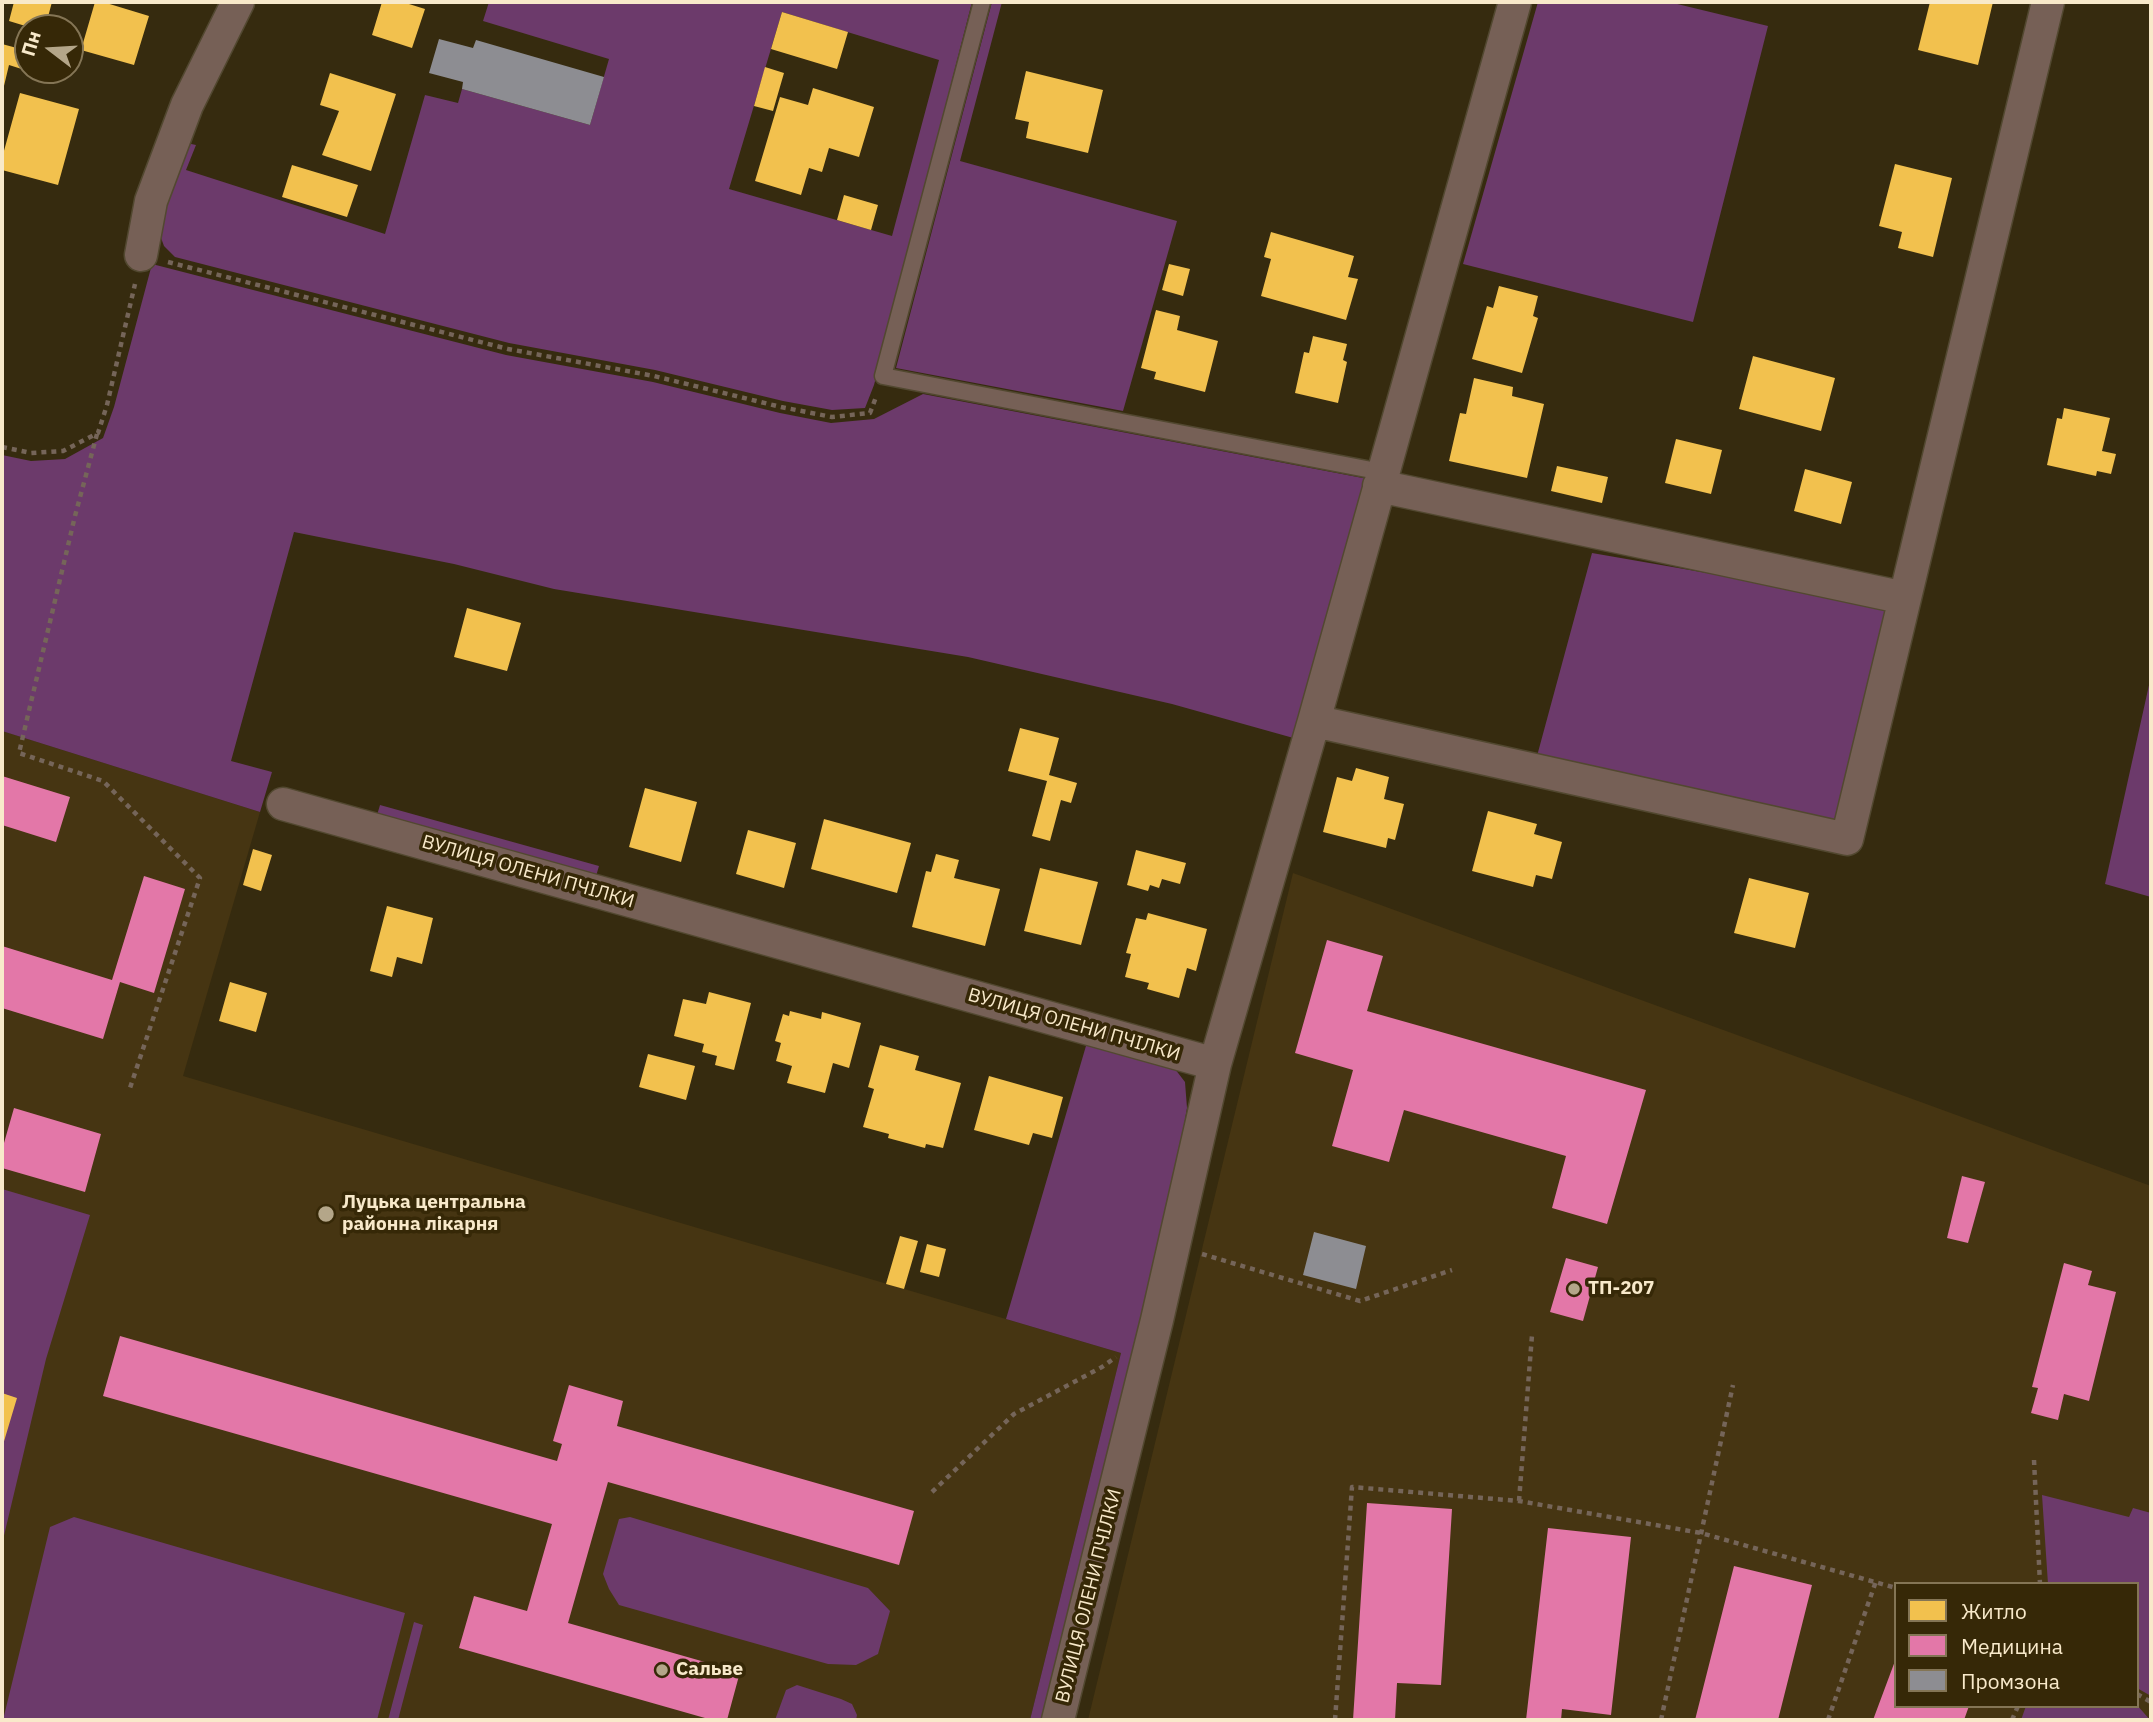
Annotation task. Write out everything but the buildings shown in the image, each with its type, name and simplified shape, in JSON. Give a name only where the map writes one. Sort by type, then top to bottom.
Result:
[{"type":"street","points":[[141,255],[151,201],[187,105],[238,2]]},
{"type":"street","points":[[1215,1064],[1314,722],[1515,2]]},
{"type":"street","points":[[1314,722],[1847,839],[2048,2]]},
{"type":"street","points":[[1381,479],[1905,598]]},
{"type":"street","name":"ВУЛИЦЯ ОЛЕНИ ПЧІЛКИ","points":[[283,804],[1215,1064],[1174,1245],[1058,1720]]},
{"type":"lane","points":[[982,2],[883,376],[1381,479]]},
{"type":"path","points":[[130,1088],[200,878],[103,781],[19,753],[75,516],[107,405],[141,255],[508,349],[654,376],[781,407],[832,416],[870,413],[883,376]]},
{"type":"path","points":[[2,447],[31,453],[63,451],[98,433]]},
{"type":"path","points":[[1174,1245],[1360,1301],[1452,1270]]},
{"type":"path","points":[[1519,1500],[1532,1335]]},
{"type":"path","points":[[932,1492],[1014,1414],[1102,1367],[1121,1353]]},
{"type":"path","points":[[1661,1720],[1733,1385]]},
{"type":"path","points":[[2034,1460],[2040,1582]]},
{"type":"path","points":[[1335,1720],[1352,1487],[1519,1500],[1701,1533],[1894,1587]]},
{"type":"path","points":[[1828,1720],[1876,1581]]},
{"type":"shaded area","points":[[489,2],[972,2],[874,385],[865,408],[832,410],[655,370],[509,343],[175,257],[164,246],[157,227],[182,142],[196,145],[186,170],[385,234],[425,95],[458,103],[462,89],[590,125],[609,59],[483,21]],"holes":[[[782,12],[939,60],[892,236],[729,189]]]},
{"type":"shaded area","points":[[992,2],[1002,2],[960,161],[1177,221],[1123,411],[896,368]]},
{"type":"shaded area","points":[[1538,2],[1669,2],[1768,26],[1693,322],[1463,264]]},
{"type":"shaded area","points":[[152,264],[506,355],[653,382],[831,423],[874,419],[923,394],[1368,479],[1297,739],[1172,704],[968,657],[554,589],[454,564],[294,532],[231,761],[272,772],[260,812],[2,731],[2,455],[31,461],[65,459],[103,438],[114,407]]},
{"type":"shaded area","points":[[1592,553],[1891,605],[1838,821],[1537,756]]},
{"type":"shaded area","points":[[2151,676],[2151,897],[2105,884]]},
{"type":"shaded area","name":"Луцька центральна районна лікарня","points":[[2,731],[260,812],[183,1076],[1121,1353],[1030,1720],[2,1720]]},
{"type":"shaded area","points":[[380,805],[599,866],[594,883],[375,822]]},
{"type":"shaded area","points":[[1293,873],[2151,1186],[2151,1720],[1088,1720]]},
{"type":"shaded area","points":[[1088,1039],[1175,1069],[1185,1082],[1187,1108],[1169,1213],[1048,1720],[1030,1720],[1121,1353],[1006,1319]]},
{"type":"shaded area","points":[[2,1189],[90,1215],[46,1359],[2,1544]]},
{"type":"shaded area","points":[[2042,1495],[2129,1517],[2133,1508],[2151,1513],[2151,1696],[2139,1689],[2139,1582],[2048,1582]]},
{"type":"shaded area","points":[[74,1517],[405,1613],[377,1720],[3,1720],[50,1527]]},
{"type":"shaded area","points":[[630,1517],[868,1588],[890,1611],[878,1654],[856,1665],[828,1664],[619,1605],[603,1574],[619,1519]]},
{"type":"shaded area","points":[[414,1622],[423,1625],[398,1720],[388,1720]]},
{"type":"shaded area","points":[[797,1685],[852,1704],[857,1715],[856,1720],[775,1720],[786,1690]]},
{"type":"shaded area","points":[[2139,1707],[2150,1720],[2021,1720],[2025,1708]]},
{"type":"place","name":"Луцька центральна районна лікарня","points":[[326,1214]]},
{"type":"place","name":"ТП-207","points":[[1574,1289]]},
{"type":"place","name":"Сальве","points":[[662,1670]]}]
